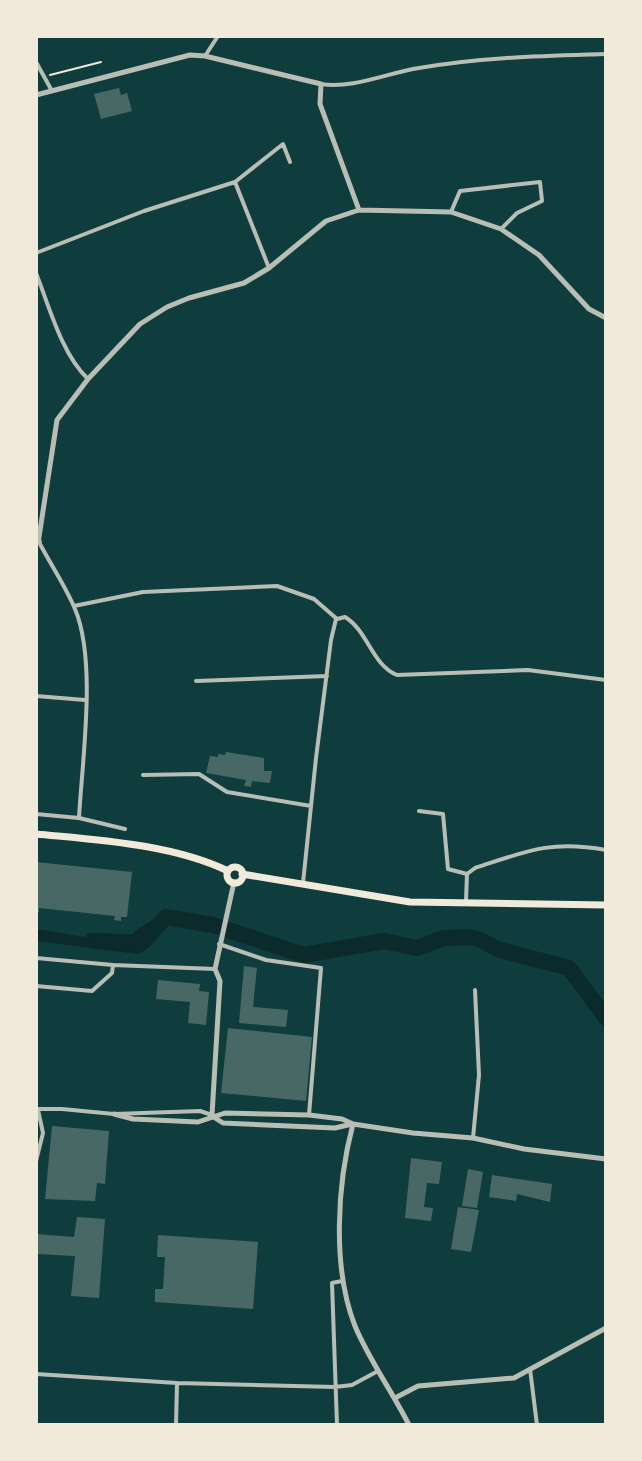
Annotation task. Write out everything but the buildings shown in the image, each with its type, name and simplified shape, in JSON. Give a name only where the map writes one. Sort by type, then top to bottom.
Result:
[{"type":"main road","points":[[36,834],[115,840],[203,861],[228,871]]},
{"type":"main road","points":[[228,871],[235,867],[242,874],[410,902],[606,905]]},
{"type":"main road","points":[[228,871],[228,878],[234,882],[240,880],[242,874]]},
{"type":"street","points":[[205,56],[218,36]]},
{"type":"street","points":[[36,95],[190,55],[336,86],[419,68],[522,56],[606,54]]},
{"type":"street","points":[[36,62],[52,91]]},
{"type":"street","points":[[321,84],[320,104],[359,210]]},
{"type":"street","points":[[36,253],[144,211],[235,182],[283,144],[290,162]]},
{"type":"street","points":[[235,182],[269,268]]},
{"type":"street","points":[[451,212],[460,191],[540,182],[542,201],[517,213],[501,229]]},
{"type":"street","points":[[79,818],[87,672],[84,642],[74,606],[37,537],[57,420],[88,379],[140,324],[189,298],[244,283],[269,268],[326,221],[359,210],[451,212],[501,229],[539,255],[589,309],[606,318]]},
{"type":"street","points":[[36,273],[69,354],[78,370],[88,379]]},
{"type":"street","points":[[74,606],[143,592],[277,586],[314,599],[337,619]]},
{"type":"street","points":[[337,619],[345,617],[354,622],[386,671],[397,675],[528,670],[606,680]]},
{"type":"street","points":[[303,883],[331,640],[337,619]]},
{"type":"street","points":[[196,681],[327,676]]},
{"type":"street","points":[[36,696],[85,700]]},
{"type":"street","points":[[143,775],[199,774],[227,792],[311,806]]},
{"type":"street","points":[[419,811],[443,814],[448,869],[467,874]]},
{"type":"street","points":[[36,814],[79,818],[125,829]]},
{"type":"street","points":[[467,874],[475,868],[535,848],[571,844],[606,850]]},
{"type":"street","points":[[466,904],[467,874]]},
{"type":"street","points":[[212,1115],[220,981],[215,969],[234,882]]},
{"type":"street","points":[[220,941],[266,960],[321,968],[309,1115]]},
{"type":"street","points":[[36,958],[215,969]]},
{"type":"street","points":[[36,986],[92,991],[112,973],[113,965]]},
{"type":"street","points":[[473,1138],[479,1075],[475,990]]},
{"type":"street","points":[[36,1161],[43,1133],[37,1111],[62,1109],[114,1114],[200,1111],[223,1123],[335,1128],[353,1124]]},
{"type":"street","points":[[114,1114],[133,1119],[198,1122],[225,1113],[309,1115],[413,1133],[473,1138],[524,1149],[606,1159]]},
{"type":"street","points":[[353,1124],[347,1144],[339,1242],[342,1281],[356,1327],[409,1425]]},
{"type":"street","points":[[337,1425],[332,1283],[342,1281]]},
{"type":"street","points":[[395,1398],[418,1386],[514,1378],[606,1328]]},
{"type":"street","points":[[530,1369],[537,1425]]},
{"type":"street","points":[[36,1374],[177,1383],[335,1387],[352,1385],[380,1370]]},
{"type":"street","points":[[176,1425],[177,1383]]},
{"type":"path","points":[[45,76],[101,62]]},
{"type":"water","points":[[162,914],[166,917],[162,929],[149,947],[138,954],[36,941],[36,929],[85,937],[88,933],[109,933],[110,940],[128,943],[135,931]]},
{"type":"waterway","points":[[97,941],[141,943],[166,917],[213,925],[304,955],[384,941],[417,948],[444,938],[468,937],[497,949],[569,968],[606,1018]]}]
